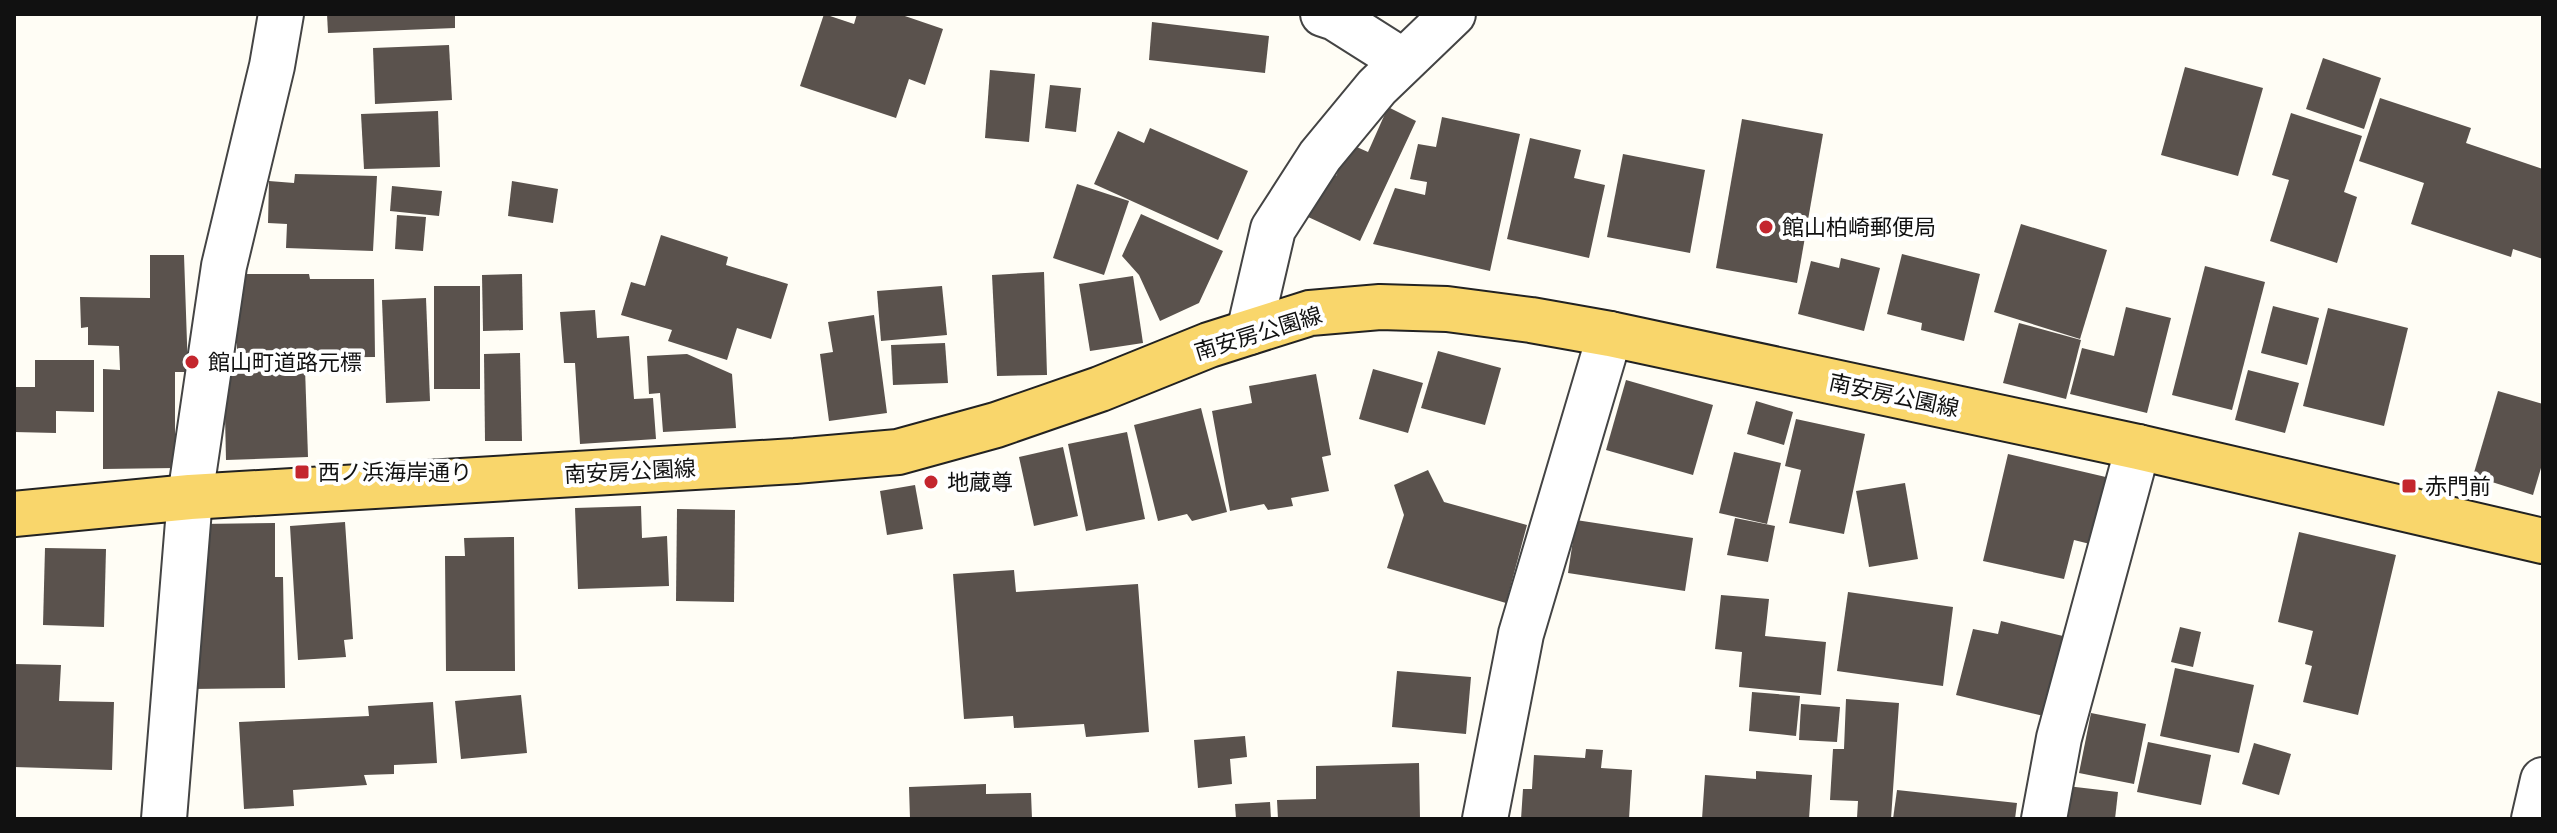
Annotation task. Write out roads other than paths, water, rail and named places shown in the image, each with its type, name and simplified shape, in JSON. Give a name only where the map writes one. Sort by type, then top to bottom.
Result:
[{"type":"main road","name":"南安房公園線","points":[[14,514],[190,497],[795,461],[898,452],[996,425],[1249,332],[1310,313],[1380,307],[1447,309],[1610,334],[2138,447],[2543,541]]},
{"type":"street","points":[[164,819],[190,497],[224,266],[272,66],[281,14]]},
{"type":"street","points":[[1323,14],[1335,18],[1403,61]]},
{"type":"street","points":[[1249,332],[1273,229],[1320,156],[1377,87],[1453,14]]},
{"type":"street","points":[[1485,819],[1521,634],[1610,334]]},
{"type":"street","points":[[2044,819],[2059,738],[2138,447]]},
{"type":"street","points":[[2534,819],[2543,780]]},
{"type":"place","name":"館山柏崎郵便局","points":[[1766,227]]},
{"type":"place","name":"館山町道路元標","points":[[192,362]]},
{"type":"place","name":"西ノ浜海岸通り","points":[[302,472]]},
{"type":"place","name":"地蔵尊","points":[[931,482]]},
{"type":"place","name":"赤門前","points":[[2409,486]]}]
